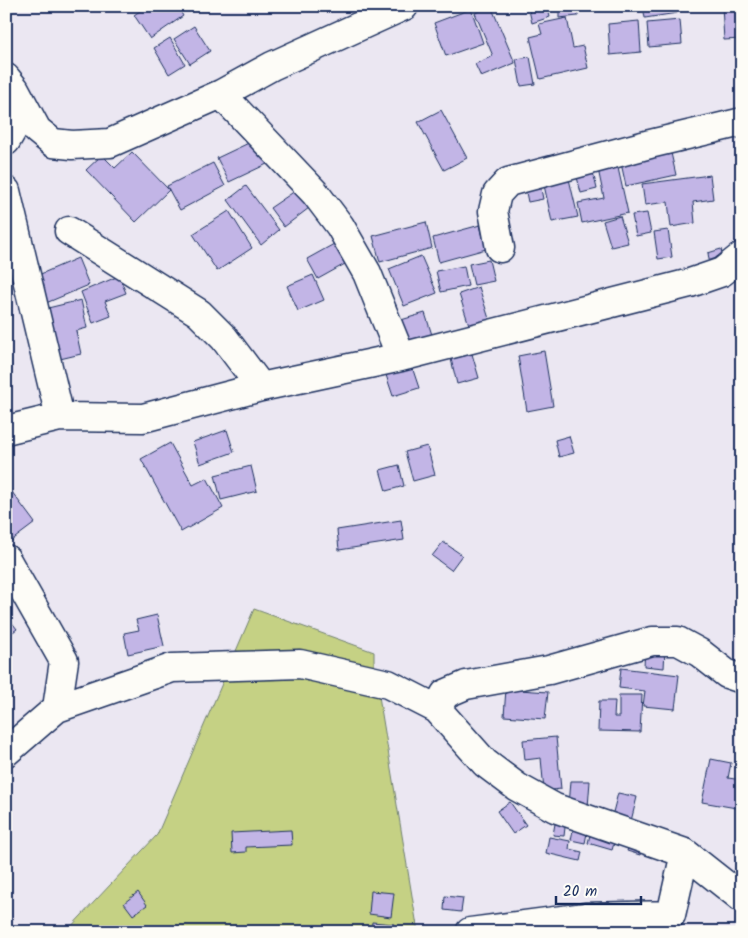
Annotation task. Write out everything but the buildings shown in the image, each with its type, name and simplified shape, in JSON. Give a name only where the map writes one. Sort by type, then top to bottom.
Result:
[{"type":"street","points":[[6,78],[15,89],[37,130],[53,143],[72,145],[110,143],[221,94],[272,66],[404,6]]},
{"type":"street","points":[[221,94],[315,193],[340,226],[367,273],[401,357]]},
{"type":"street","points":[[6,141],[25,108]]},
{"type":"street","points":[[500,248],[493,211],[498,194],[508,182],[650,144],[742,122]]},
{"type":"street","points":[[6,191],[60,417]]},
{"type":"street","points":[[70,231],[199,313],[224,338],[261,387]]},
{"type":"street","points":[[6,430],[60,417],[143,418],[261,387],[401,357],[690,283],[722,272],[742,256]]},
{"type":"street","points":[[6,559],[64,661],[57,708]]},
{"type":"street","points":[[437,709],[446,694],[466,685],[549,670],[652,641],[678,641],[700,653],[726,674],[742,679]]},
{"type":"street","points":[[6,752],[57,708],[172,668],[300,664],[388,684],[437,709],[484,763],[517,788],[555,808],[685,853],[742,898]]},
{"type":"street","points":[[470,932],[585,917],[669,923],[685,853]]},
{"type":"green space","points":[[254,609],[374,652],[374,666],[418,932],[66,932],[157,835]]}]
